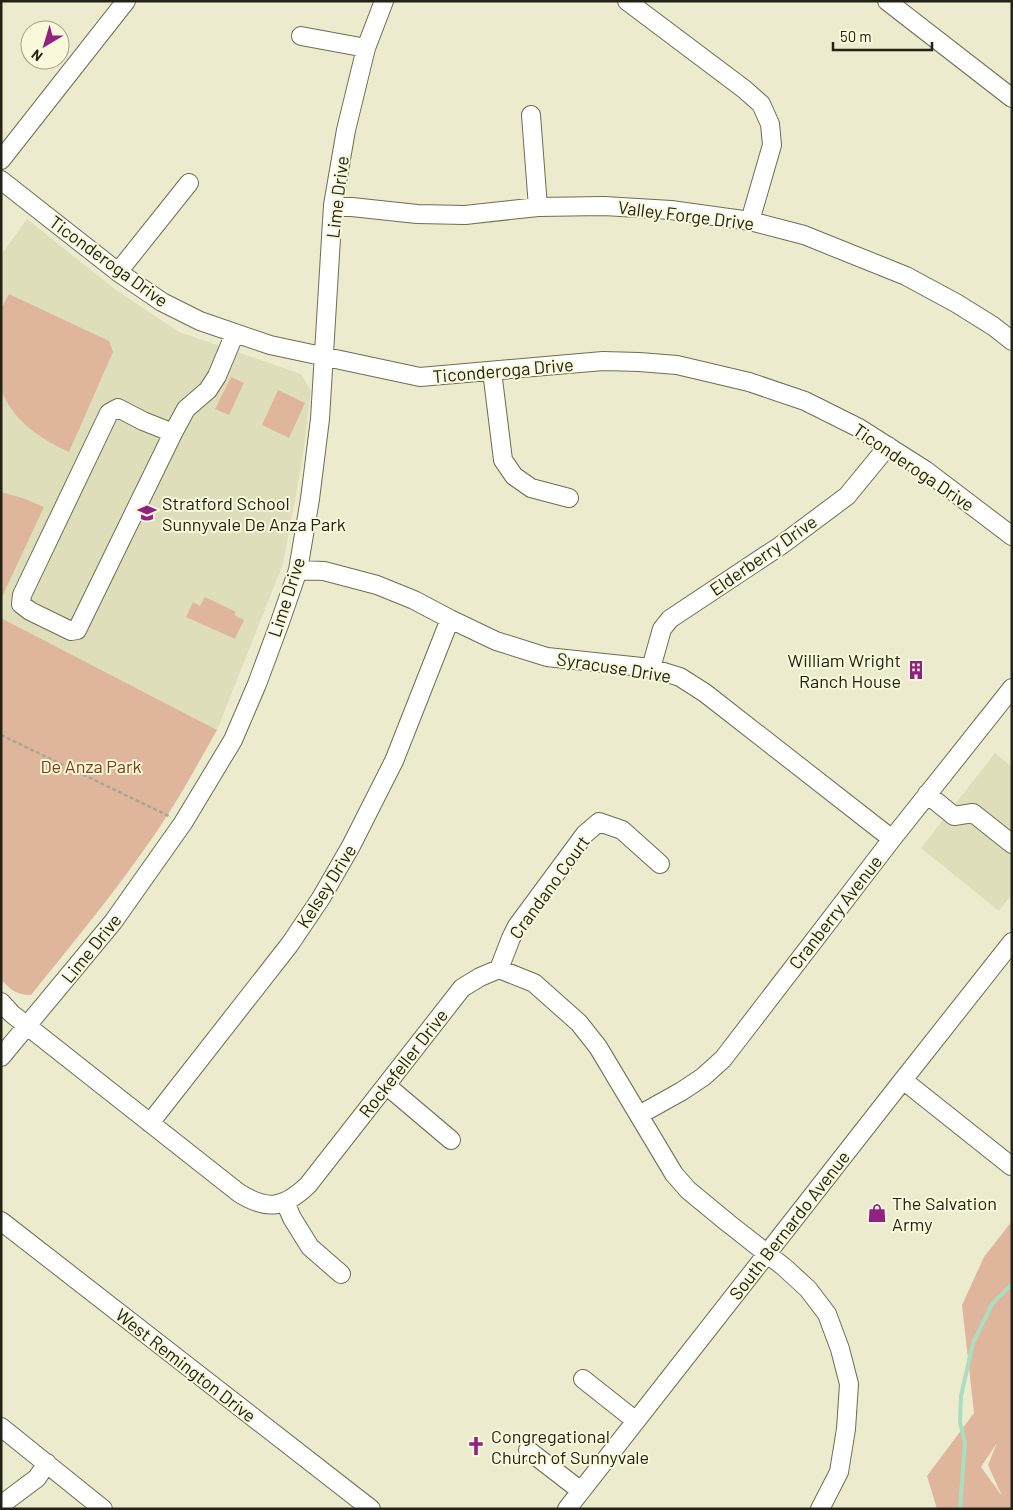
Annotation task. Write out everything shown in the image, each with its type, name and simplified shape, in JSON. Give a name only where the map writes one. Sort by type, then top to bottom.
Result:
[{"type":"street","points":[[1,160],[126,1]]},
{"type":"street","name":"Lime Drive","points":[[2,1056],[113,922],[183,823],[233,740],[257,684],[298,570],[310,499],[320,419],[333,205],[346,130],[366,48],[384,1]]},
{"type":"street","points":[[627,1],[744,89],[761,104],[770,124],[772,145],[750,221]]},
{"type":"street","points":[[886,1],[1012,98]]},
{"type":"street","points":[[301,36],[366,48]]},
{"type":"street","points":[[531,115],[538,207]]},
{"type":"street","name":"Ticonderoga Drive","points":[[1,180],[118,272],[178,311],[200,321],[270,345],[420,377],[603,361],[677,366],[749,382],[805,401],[859,428],[925,470],[1012,536]]},
{"type":"street","points":[[118,272],[189,183]]},
{"type":"street","name":"Valley Forge Drive","points":[[333,205],[417,214],[465,215],[538,207],[604,206],[671,210],[750,221],[804,235],[906,276],[956,303],[1012,341]]},
{"type":"street","points":[[173,433],[142,421],[118,408],[109,413],[22,595],[20,604],[30,611],[71,631],[77,630],[173,433],[186,409],[208,390],[217,376],[235,333]]},
{"type":"street","points":[[492,371],[503,460],[514,476],[531,488],[569,498]]},
{"type":"street","name":"Elderberry Drive","points":[[651,668],[662,629],[670,619],[780,546],[846,496],[888,446]]},
{"type":"street","name":"Syracuse Drive","points":[[298,570],[324,571],[376,585],[414,600],[496,641],[546,656],[651,668],[680,677],[705,693],[892,839]]},
{"type":"street","name":"Kelsey Drive","points":[[150,1123],[290,944],[321,898],[351,846],[394,761],[450,619]]},
{"type":"street","name":"Cranberry Avenue","points":[[639,1115],[703,1077],[722,1059],[927,794],[1012,688]]},
{"type":"street","points":[[927,794],[954,816],[973,813],[1012,844]]},
{"type":"street","name":"Crandano Court","points":[[499,970],[517,926],[585,834],[599,822],[622,830],[660,864]]},
{"type":"street","name":"South Bernardo Avenue","points":[[567,1509],[1012,942]]},
{"type":"street","points":[[499,970],[534,983],[579,1023],[598,1047],[674,1174],[688,1190],[728,1224],[784,1267],[808,1289],[827,1314],[840,1350],[849,1384],[846,1429],[839,1472],[820,1509]]},
{"type":"street","name":"Rockefeller Drive","points":[[285,1202],[297,1196],[308,1185],[462,988],[480,977],[499,970]]},
{"type":"street","points":[[1,1002],[12,1014],[239,1193],[261,1204],[272,1205],[285,1202],[292,1218],[310,1247],[341,1274]]},
{"type":"street","points":[[902,1080],[1012,1165]]},
{"type":"street","points":[[386,1085],[451,1140]]},
{"type":"street","name":"West Remington Drive","points":[[1,1221],[371,1509]]},
{"type":"street","points":[[583,1379],[636,1421]]},
{"type":"street","points":[[1,1428],[103,1509]]},
{"type":"street","points":[[528,1450],[581,1491]]},
{"type":"street","points":[[1,1505],[38,1478],[47,1463]]},
{"type":"path","points":[[1,735],[183,823]]},
{"type":"shaded area","name":"Stratford School Sunnyvale De Anza Park","points":[[27,219],[116,290],[179,332],[301,374],[311,391],[302,462],[283,564],[217,730],[1,618],[1,255]]},
{"type":"shaded area","points":[[995,753],[1012,767],[1012,894],[999,911],[921,848]]},
{"type":"green space","points":[[9,294],[109,341],[113,352],[69,452],[38,435],[28,427],[12,410],[1,389],[1,309]]},
{"type":"green space","points":[[231,377],[244,383],[229,415],[215,409]]},
{"type":"green space","points":[[278,390],[305,403],[289,438],[262,425]]},
{"type":"green space","points":[[1,492],[23,498],[44,507],[1,599]]},
{"type":"green space","points":[[205,597],[236,612],[234,615],[244,620],[235,639],[186,617],[193,602],[200,606]]},
{"type":"green space","name":"De Anza Park","points":[[1,618],[217,730],[158,830],[106,901],[31,995],[14,991],[1,979]]},
{"type":"green space","points":[[1012,1221],[1012,1509],[937,1509],[927,1476],[974,1413],[962,1305],[984,1257]],"holes":[[[997,1443],[988,1465],[1002,1496],[981,1467]]]},
{"type":"waterway","points":[[960,1509],[965,1442],[960,1422],[961,1396],[973,1343],[992,1304],[1012,1284]]},
{"type":"place","name":"Stratford School Sunnyvale De Anza Park","points":[[147,513]]},
{"type":"place","name":"William Wright Ranch House","points":[[916,670]]},
{"type":"place","name":"The Salvation Army","points":[[877,1213]]},
{"type":"place","name":"Congregational Church of Sunnyvale","points":[[476,1446]]}]
